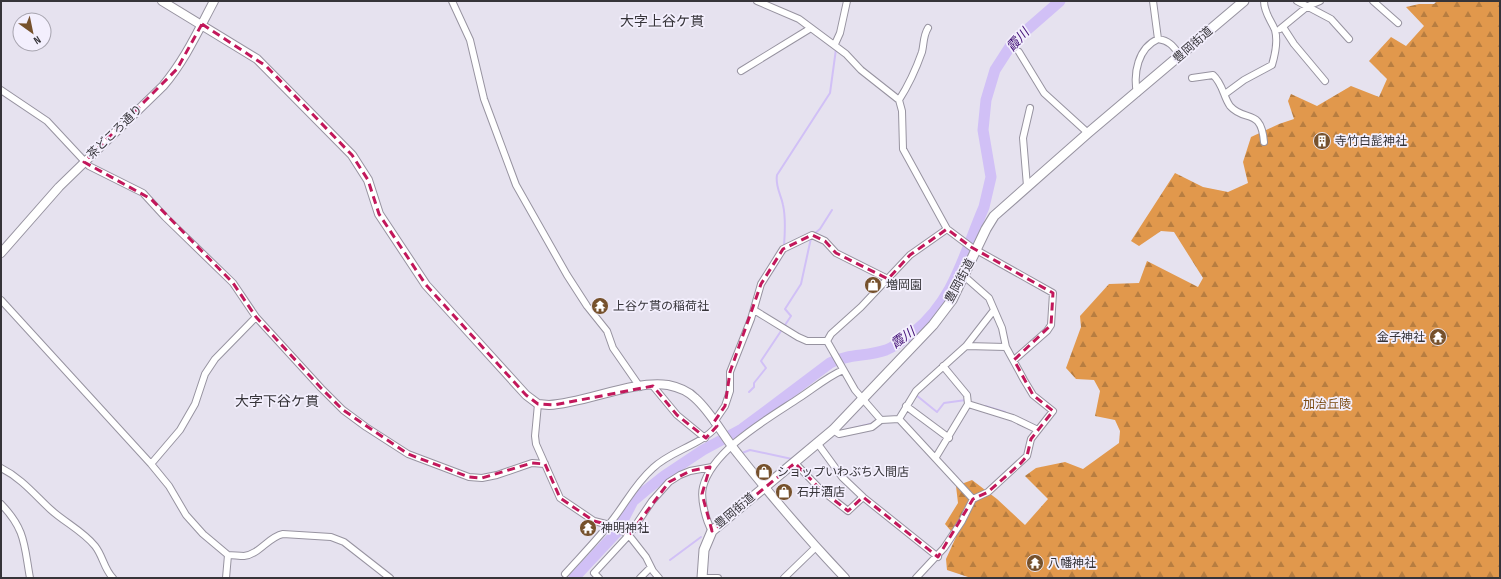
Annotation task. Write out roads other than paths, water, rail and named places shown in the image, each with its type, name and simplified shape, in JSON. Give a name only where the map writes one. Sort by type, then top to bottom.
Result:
[{"type":"main road","name":"豊岡街道","points":[[702,578],[704,550],[712,531],[818,444],[863,400],[933,325],[952,300],[964,276],[974,248],[994,216],[1088,133],[1244,1]]},
{"type":"street","points":[[162,1],[202,24],[266,66],[352,155],[368,180],[379,214],[426,285],[526,395],[538,404],[554,405],[640,387],[668,385],[689,393],[700,403],[765,487],[816,547],[845,578]]},
{"type":"street","name":"茶どころ通り","points":[[1,253],[59,187],[168,80],[189,51],[214,1]]},
{"type":"street","points":[[452,1],[470,40],[484,99],[516,185],[568,276],[587,306],[607,331],[613,348],[640,387]]},
{"type":"street","points":[[756,1],[794,15],[835,44],[861,70],[899,100],[902,112],[903,149],[947,229],[974,248],[1053,293],[1051,324],[1047,331],[1014,360]]},
{"type":"street","points":[[835,44],[840,33],[847,1]]},
{"type":"street","points":[[1153,1],[1158,39]]},
{"type":"street","points":[[1225,94],[1244,80],[1272,65],[1275,54],[1275,31],[1267,17],[1264,1]]},
{"type":"street","points":[[1297,1],[1331,19],[1349,40]]},
{"type":"street","points":[[1275,31],[1283,27],[1308,6],[1320,1]]},
{"type":"street","points":[[1373,1],[1398,23]]},
{"type":"street","points":[[1283,27],[1294,44],[1325,81]]},
{"type":"street","points":[[741,71],[811,28]]},
{"type":"street","points":[[899,100],[906,90],[919,60],[923,50],[924,35],[928,28]]},
{"type":"street","points":[[1158,39],[1171,43],[1180,55]]},
{"type":"street","points":[[1137,92],[1135,72],[1143,51],[1158,39]]},
{"type":"street","points":[[1019,52],[1044,93],[1088,133]]},
{"type":"street","points":[[1192,78],[1213,75],[1220,81],[1230,106],[1257,120],[1261,125],[1264,142]]},
{"type":"street","points":[[1,90],[47,121],[84,162],[98,172],[143,193],[151,199],[165,217],[233,283],[256,317],[343,410],[408,454],[469,477],[482,478],[497,475],[532,463],[546,464]]},
{"type":"street","points":[[1027,186],[1022,138],[1030,108]]},
{"type":"street","points":[[826,341],[831,334],[861,307],[910,255],[947,229]]},
{"type":"street","points":[[564,574],[610,524],[634,487],[654,467],[665,458],[705,438],[717,426],[730,391],[730,372],[754,310],[761,284],[783,249],[812,235],[825,241],[836,253],[888,279]]},
{"type":"street","points":[[916,578],[938,557],[975,498],[988,492],[1027,456],[1031,439],[1053,411],[1033,394],[1006,347],[1002,328],[989,298],[964,276]]},
{"type":"street","points":[[1,300],[151,464],[169,486],[186,516],[228,555],[245,556],[252,554],[276,536],[283,534],[331,537],[344,542],[390,578]]},
{"type":"street","points":[[754,310],[807,341],[826,341],[832,348],[843,370],[863,400],[881,420]]},
{"type":"street","points":[[899,419],[916,391],[966,346],[994,310]]},
{"type":"street","points":[[151,464],[184,424],[195,404],[205,374],[214,359],[256,317]]},
{"type":"street","points":[[966,346],[1006,347]]},
{"type":"street","points":[[936,457],[949,438],[968,404],[967,395],[943,366]]},
{"type":"street","points":[[712,531],[709,526],[702,494],[705,480],[712,467],[743,435],[843,370]]},
{"type":"street","points":[[654,386],[677,415],[705,438]]},
{"type":"street","points":[[538,404],[535,436],[536,444],[560,498],[594,522],[610,524],[628,534],[646,557],[659,578]]},
{"type":"street","points":[[968,404],[1014,418],[1038,430]]},
{"type":"street","points":[[906,406],[949,438]]},
{"type":"street","points":[[833,430],[839,434],[872,426],[881,420],[899,419],[936,457],[972,498],[975,498]]},
{"type":"street","points":[[818,444],[842,477],[863,497],[938,557]]},
{"type":"street","points":[[795,463],[820,489],[848,511],[863,497]]},
{"type":"street","points":[[599,578],[594,573],[628,534],[652,501],[669,482],[690,471],[712,467]]},
{"type":"street","points":[[1,468],[14,474],[34,491],[50,509],[87,538],[99,552],[107,571],[113,578]]},
{"type":"street","points":[[1,504],[13,517],[22,533],[30,578]]},
{"type":"street","points":[[784,578],[816,547]]},
{"type":"street","points":[[226,578],[228,555]]},
{"type":"street","points":[[640,578],[651,567]]},
{"type":"street","points":[[702,578],[718,578]]},
{"type":"waterway","name":"霞川","points":[[574,578],[617,532],[633,501],[664,476],[703,450],[742,429],[830,363],[844,358],[886,350],[911,335],[928,319],[949,290],[964,258],[984,207],[991,177],[983,130],[986,100],[995,70],[1013,42],[1060,1]]},
{"type":"waterway","points":[[784,246],[785,215],[777,187],[777,175],[830,93],[836,49]]},
{"type":"waterway","points":[[814,234],[820,229],[832,210]]},
{"type":"waterway","points":[[749,392],[766,368],[761,361],[791,316],[785,309],[801,284],[811,238]]},
{"type":"waterway","points":[[773,271],[783,254]]},
{"type":"waterway","points":[[915,397],[916,395],[937,412],[944,403],[966,400]]},
{"type":"waterway","points":[[985,406],[1005,412]]},
{"type":"waterway","points":[[838,432],[874,423]]},
{"type":"waterway","points":[[742,453],[750,450],[792,459]]},
{"type":"waterway","points":[[670,560],[701,537]]},
{"type":"place","name":"寺竹白髭神社","points":[[1322,141]]},
{"type":"place","name":"増岡園","points":[[873,285]]},
{"type":"place","name":"上谷ケ貫の稲荷社","points":[[600,306]]},
{"type":"place","name":"金子神社","points":[[1438,337]]},
{"type":"place","name":"ショップいわぶち入間店","points":[[764,472]]},
{"type":"place","name":"石井酒店","points":[[784,492]]},
{"type":"place","name":"神明神社","points":[[588,528]]},
{"type":"place","name":"八幡神社","points":[[1035,563]]},
{"type":"district","name":"大字上谷ケ貫","points":[[662,21]]},
{"type":"district","name":"大字下谷ケ貫","points":[[277,401]]},
{"type":"park label","name":"加治丘陵","points":[[1327,404]]}]
